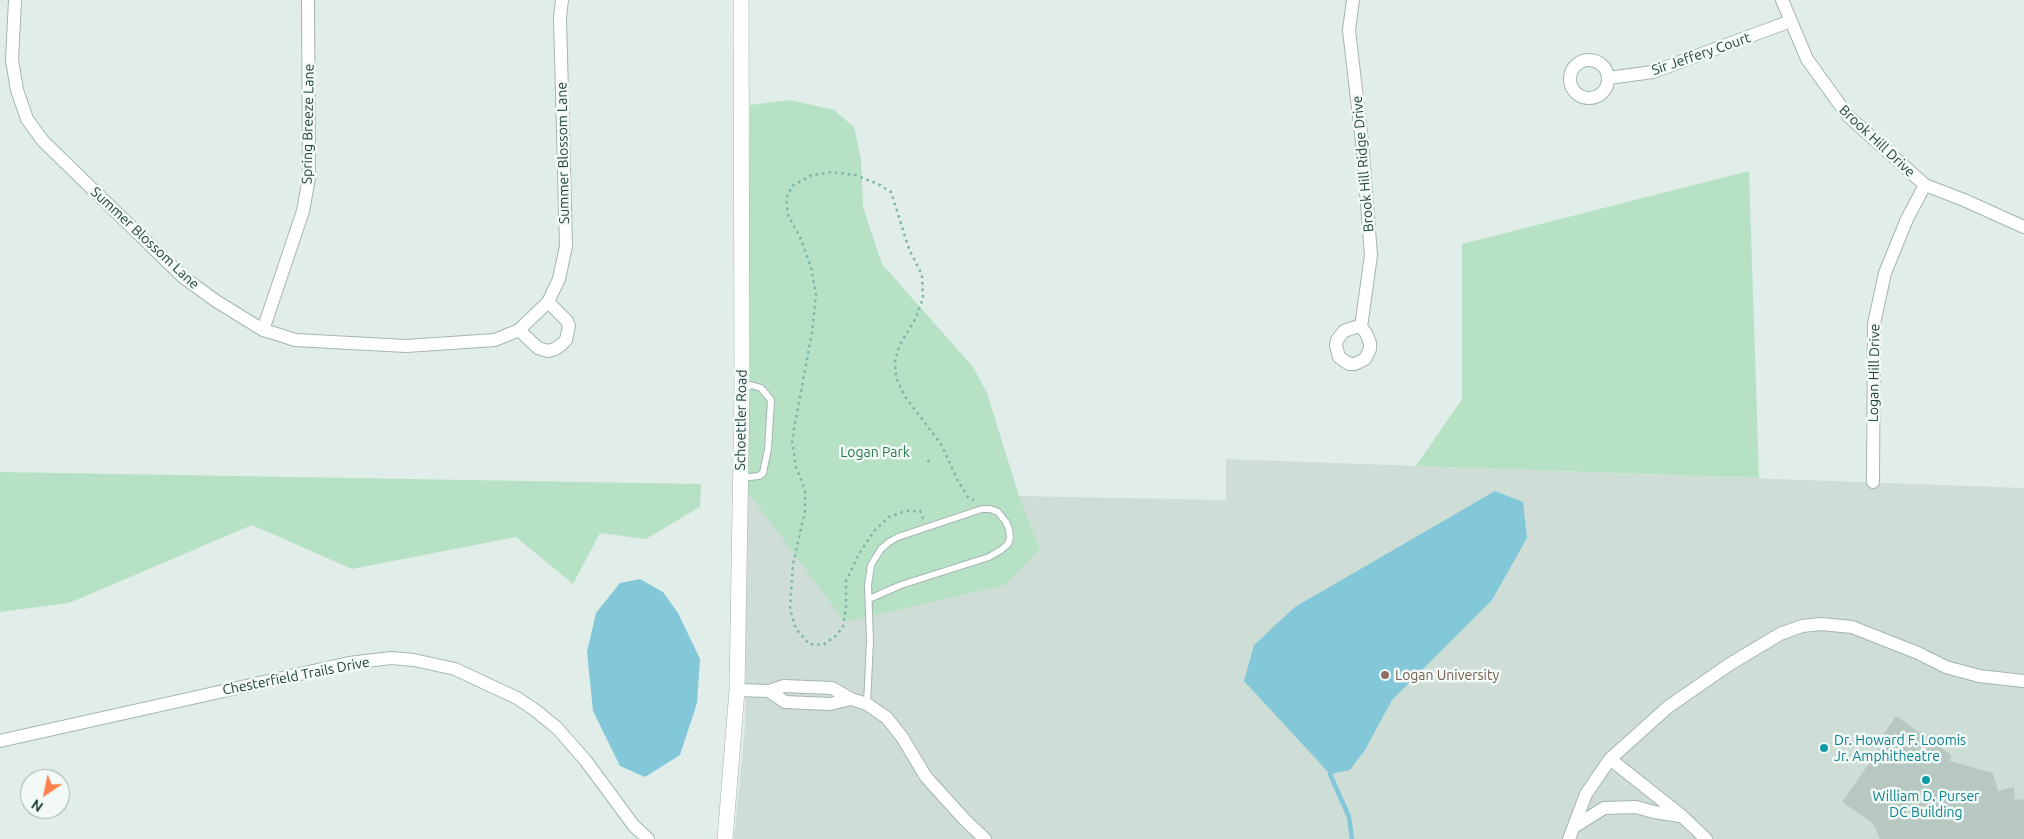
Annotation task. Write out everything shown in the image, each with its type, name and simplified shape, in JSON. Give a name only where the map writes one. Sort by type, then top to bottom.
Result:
[{"type":"street","name":"Summer Blossom Lane","points":[[15,0],[6,61],[27,119],[43,142],[183,277],[216,301],[263,330],[296,340],[406,346],[495,340],[518,330],[548,302],[559,279],[566,246],[560,0]]},
{"type":"street","name":"Spring Breeze Lane","points":[[263,330],[303,211],[309,178],[308,0]]},
{"type":"street","name":"Schoettler Road","points":[[725,839],[737,690],[742,391],[741,0]]},
{"type":"street","name":"Brook Hill Ridge Drive","points":[[1353,0],[1349,30],[1362,142],[1371,255],[1361,328]]},
{"type":"street","name":"Brook Hill Drive","points":[[1782,0],[1806,59],[1842,110],[1925,185],[2024,227]]},
{"type":"street","name":"Sir Jeffery Court","points":[[1608,78],[1653,72],[1791,21]]},
{"type":"street","name":"Logan Hill Drive","points":[[1874,482],[1874,324],[1885,273],[1907,219],[1925,185]]},
{"type":"street","points":[[518,330],[538,348],[548,351],[562,344],[566,340],[569,326],[567,321],[548,302]]},
{"type":"street","points":[[1569,839],[1586,794],[1610,759],[1668,707],[1691,691],[1730,664],[1780,634],[1802,626],[1821,624],[1852,626],[1918,653],[1946,667],[1979,676],[2024,681]]},
{"type":"street","name":"Chesterfield Trails Drive","points":[[0,741],[349,662],[391,658],[414,660],[463,673],[517,698],[535,710],[557,728],[586,761],[634,826],[648,839]]},
{"type":"street","points":[[737,690],[768,692],[785,702],[830,704],[851,699],[866,704],[887,718],[902,737],[926,777],[985,839]]},
{"type":"street","points":[[1610,759],[1682,816],[1706,839]]},
{"type":"street","points":[[1574,827],[1604,808],[1636,807],[1682,816]]},
{"type":"lane","points":[[740,478],[763,474],[768,449],[771,400],[762,388],[751,385],[742,391]]},
{"type":"lane","points":[[866,704],[870,641],[868,586],[872,565],[881,549],[889,542],[982,509],[998,512],[1006,522],[1010,538],[1008,544],[989,557],[901,585],[869,599]]},
{"type":"path","points":[[926,528],[920,511],[905,511],[889,517],[874,531],[859,554],[846,581],[846,607],[843,626],[837,636],[823,644],[810,644],[796,629],[790,609],[793,564],[806,511],[805,490],[796,468],[792,440],[812,332],[816,295],[811,267],[800,237],[788,215],[786,199],[792,186],[812,175],[832,172],[855,175],[878,184],[890,192],[909,249],[922,275],[923,298],[916,318],[900,344],[895,360],[896,378],[906,398],[941,444],[958,481],[968,497],[990,509]]},
{"type":"path","points":[[928,460],[930,465]]},
{"type":"shaded area","name":"Logan University","points":[[1226,459],[2024,488],[2024,839],[734,839],[745,728],[747,491],[1040,549],[1019,496],[1226,500]]},
{"type":"green space","name":"Logan Park","points":[[790,100],[834,110],[854,127],[861,159],[863,207],[882,264],[973,367],[987,393],[1019,496],[1040,549],[1005,585],[845,622],[747,491],[750,105]]},
{"type":"green space","points":[[1749,171],[1759,478],[1416,466],[1462,399],[1462,244]]},
{"type":"green space","points":[[0,472],[701,484],[700,507],[646,539],[600,533],[573,584],[516,537],[352,569],[252,525],[69,603],[0,612]]},
{"type":"water","points":[[1495,491],[1523,502],[1527,538],[1492,600],[1392,700],[1365,750],[1350,770],[1330,774],[1244,681],[1254,645],[1295,607]]},
{"type":"water","points":[[640,579],[663,592],[678,613],[700,659],[697,703],[680,755],[645,777],[620,766],[593,711],[587,652],[596,613],[620,583]]},
{"type":"building","name":"William D. Purser DC Building","points":[[1896,716],[1951,755],[1950,761],[1993,773],[1998,791],[2014,787],[2015,800],[2024,799],[2024,839],[1880,839],[1873,823],[1842,802],[1882,745],[1878,742]]},
{"type":"waterway","points":[[1330,774],[1349,817],[1352,839]]},
{"type":"place","name":"Logan University","points":[[1385,675]]},
{"type":"place","name":"Dr. Howard F. Loomis Jr. Amphitheatre","points":[[1824,748]]},
{"type":"place","name":"William D. Purser DC Building","points":[[1926,780]]}]
